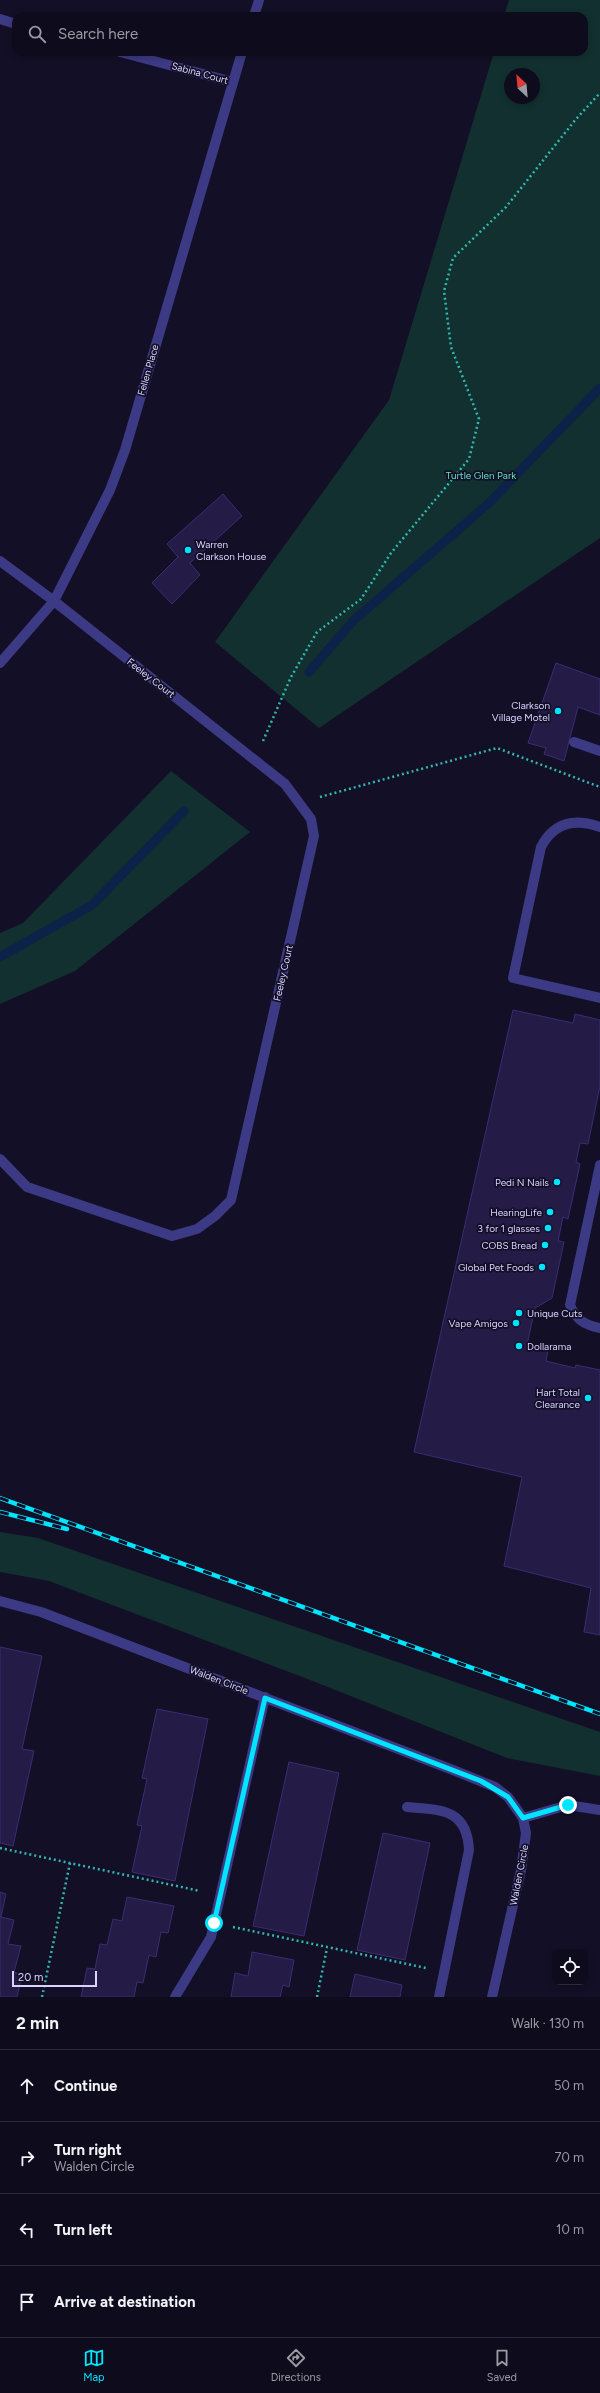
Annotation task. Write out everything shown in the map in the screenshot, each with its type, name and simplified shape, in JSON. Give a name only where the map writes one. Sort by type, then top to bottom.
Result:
[{"type":"street","points":[[255,12],[259,0]]},
{"type":"street","points":[[0,19],[12,23]]},
{"type":"street","name":"Sabina Court","points":[[135,56],[233,82]]},
{"type":"street","name":"Fellen Place","points":[[0,663],[54,601],[110,490],[125,450],[241,56]]},
{"type":"street","name":"Feeley Court","points":[[0,560],[285,784],[311,819],[314,836],[231,1200],[215,1216],[197,1229],[172,1236],[27,1187],[0,1159]]},
{"type":"street","points":[[574,742],[600,751]]},
{"type":"street","points":[[600,827],[581,821],[569,822],[559,826],[546,838],[542,847],[513,978],[600,998]]},
{"type":"street","points":[[600,1165],[570,1305],[574,1315],[582,1323],[600,1328]]},
{"type":"street","name":"Walden Circle","points":[[0,1601],[41,1612],[481,1781],[508,1797],[523,1818],[526,1845],[492,1997]]},
{"type":"street","points":[[176,1997],[211,1937],[265,1698]]},
{"type":"street","points":[[523,1818],[568,1805],[600,1810]]},
{"type":"street","points":[[407,1807],[453,1814],[460,1820],[469,1838],[469,1850],[439,1997]]},
{"type":"path","points":[[254,760],[291,677],[317,632],[361,599],[391,553],[468,459],[479,419],[451,347],[444,291],[453,258],[506,207],[576,118],[600,93]]},
{"type":"path","points":[[298,802],[497,748],[600,787]]},
{"type":"path","points":[[0,1848],[220,1895]]},
{"type":"path","points":[[42,1997],[70,1863]]},
{"type":"path","points":[[214,1923],[444,1972]]},
{"type":"path","points":[[317,1997],[327,1948]]},
{"type":"green space","name":"Turtle Glen Park","points":[[509,0],[600,0],[600,538],[319,728],[215,642],[389,400],[493,56],[588,56],[588,12],[505,12]]},
{"type":"green space","points":[[171,771],[250,832],[75,971],[0,1004],[0,933],[23,923]]},
{"type":"green space","points":[[0,1532],[38,1538],[600,1732],[600,1776],[507,1758],[305,1678],[49,1581],[0,1572]]},
{"type":"building","name":"Warren Clarkson House","points":[[223,494],[242,516],[190,563],[200,575],[172,604],[152,583],[178,557],[167,544]]},
{"type":"building","name":"Clarkson Village Motel","points":[[556,663],[600,679],[600,715],[578,707],[564,761],[544,754],[546,748],[528,743]]},
{"type":"building","points":[[513,1010],[573,1023],[575,1014],[600,1020],[600,1086],[588,1144],[580,1143],[576,1162],[580,1164],[568,1219],[563,1217],[558,1241],[564,1242],[552,1298],[535,1308],[527,1345],[548,1350],[546,1361],[575,1368],[576,1365],[600,1370],[600,1635],[584,1632],[591,1588],[504,1566],[522,1477],[414,1452]]},
{"type":"building","points":[[0,1647],[42,1656],[22,1749],[34,1751],[13,1846],[0,1843]]},
{"type":"building","points":[[157,1709],[208,1719],[175,1881],[132,1872],[142,1826],[137,1825],[147,1779],[142,1778]]},
{"type":"building","points":[[289,1762],[339,1773],[304,1936],[253,1926]]},
{"type":"building","points":[[383,1833],[430,1843],[405,1960],[357,1950]]},
{"type":"building","points":[[0,1892],[6,1894],[1,1917],[14,1920],[8,1944],[21,1946],[14,1972],[22,1975],[17,1997],[0,1997]]},
{"type":"building","points":[[127,1897],[174,1906],[168,1933],[161,1932],[156,1957],[149,1955],[143,1983],[137,1982],[134,1997],[81,1997],[87,1968],[95,1969],[100,1944],[107,1945],[113,1919],[122,1921]]},
{"type":"building","points":[[252,1952],[294,1960],[289,1987],[283,1985],[280,1997],[231,1997],[235,1973],[248,1976]]},
{"type":"building","points":[[355,1974],[402,1985],[400,1997],[350,1997]]},
{"type":"waterway","points":[[309,672],[353,621],[489,503],[600,388]]},
{"type":"waterway","points":[[0,957],[92,905],[184,811]]},
{"type":"railway","points":[[0,1498],[600,1714]]},
{"type":"railway","points":[[0,1512],[67,1529]]},
{"type":"place","name":"Warren Clarkson House","points":[[188,550]]},
{"type":"place","name":"Clarkson Village Motel","points":[[558,711]]},
{"type":"place","name":"Pedi N Nails","points":[[557,1182]]},
{"type":"place","name":"HearingLife","points":[[550,1212]]},
{"type":"place","name":"3 for 1 glasses","points":[[548,1228]]},
{"type":"place","name":"COBS Bread","points":[[545,1245]]},
{"type":"place","name":"Global Pet Foods","points":[[542,1267]]},
{"type":"place","name":"Unique Cuts","points":[[519,1313]]},
{"type":"place","name":"Vape Amigos","points":[[516,1323]]},
{"type":"place","name":"Dollarama","points":[[519,1346]]},
{"type":"place","name":"Hart Total Clearance","points":[[588,1398]]},
{"type":"route","points":[[214,1923],[265,1698],[481,1781],[496,1788],[508,1797],[515,1804],[523,1818],[560,1806],[568,1805]]}]
